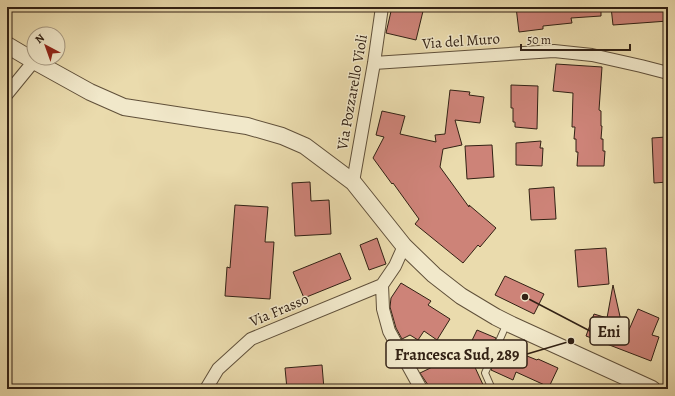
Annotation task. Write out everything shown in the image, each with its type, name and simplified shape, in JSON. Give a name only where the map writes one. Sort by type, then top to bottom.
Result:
[{"type":"street","name":"Via Pozzarello Violi","points":[[353,182],[374,63],[382,7]]},
{"type":"street","points":[[7,45],[26,56]]},
{"type":"street","name":"Via del Muro","points":[[374,63],[554,51],[592,55],[668,73]]},
{"type":"street","points":[[7,94],[30,66]]},
{"type":"street","points":[[43,66],[90,92],[124,106],[247,126],[282,136],[305,146],[353,182],[404,246],[434,275],[462,296],[507,323],[652,389]]},
{"type":"street","points":[[404,246],[395,266],[382,285],[383,309],[389,331],[421,389]]},
{"type":"street","name":"Via Frasso","points":[[206,389],[218,369],[251,339],[382,285]]},
{"type":"lane","points":[[492,389],[486,373],[507,323]]},
{"type":"building","points":[[392,7],[424,7],[416,40],[386,33]]},
{"type":"building","points":[[516,7],[601,7],[601,16],[571,18],[572,23],[543,26],[543,29],[519,32]]},
{"type":"building","points":[[611,7],[668,7],[668,21],[613,25]]},
{"type":"building","points":[[556,64],[602,67],[599,110],[601,111],[601,139],[603,139],[603,151],[605,151],[604,166],[577,166],[578,152],[576,152],[576,139],[574,139],[575,127],[572,127],[573,93],[553,91]]},
{"type":"building","points":[[511,85],[538,86],[537,129],[515,127],[515,122],[513,122],[513,108],[511,108]]},
{"type":"building","points":[[450,90],[470,92],[469,95],[484,97],[480,123],[455,120],[462,145],[443,149],[440,167],[469,207],[469,205],[496,228],[480,247],[478,245],[463,263],[415,224],[419,219],[373,158],[384,137],[376,135],[382,111],[405,116],[400,134],[436,142],[435,135],[445,134]]},
{"type":"building","points":[[666,137],[668,182],[654,183],[652,138]]},
{"type":"building","points":[[541,141],[540,148],[543,148],[542,166],[516,165],[516,143]]},
{"type":"building","points":[[492,145],[494,177],[467,179],[465,146]]},
{"type":"building","points":[[310,182],[311,201],[329,200],[331,234],[295,236],[292,183]]},
{"type":"building","points":[[554,187],[556,219],[531,220],[529,189]]},
{"type":"building","points":[[235,205],[268,207],[265,242],[274,242],[270,299],[225,296],[227,267],[230,268]]},
{"type":"building","points":[[377,238],[386,264],[369,270],[360,245]]},
{"type":"building","points":[[606,248],[609,284],[578,287],[575,250]]},
{"type":"building","points":[[340,253],[351,279],[304,298],[293,272]]},
{"type":"building","points":[[505,276],[544,294],[534,314],[495,295]]},
{"type":"building","points":[[401,283],[431,301],[428,305],[450,319],[437,340],[424,331],[418,340],[410,335],[402,339],[396,328],[390,307],[391,298]]},
{"type":"building","points":[[613,285],[625,339],[638,309],[659,318],[652,335],[659,337],[651,361],[586,336],[594,314],[607,318]]},
{"type":"building","points":[[477,330],[496,338],[483,367],[473,363],[485,389],[428,389],[428,385],[420,373],[449,359],[450,363],[465,355]]},
{"type":"building","points":[[502,346],[558,368],[549,387],[516,372],[513,380],[491,370]]},
{"type":"building","points":[[322,365],[324,389],[287,389],[285,368]]},
{"type":"place","name":"Eni","points":[[525,297]]},
{"type":"place","name":"Francesca Sud, 289","points":[[571,341]]}]
